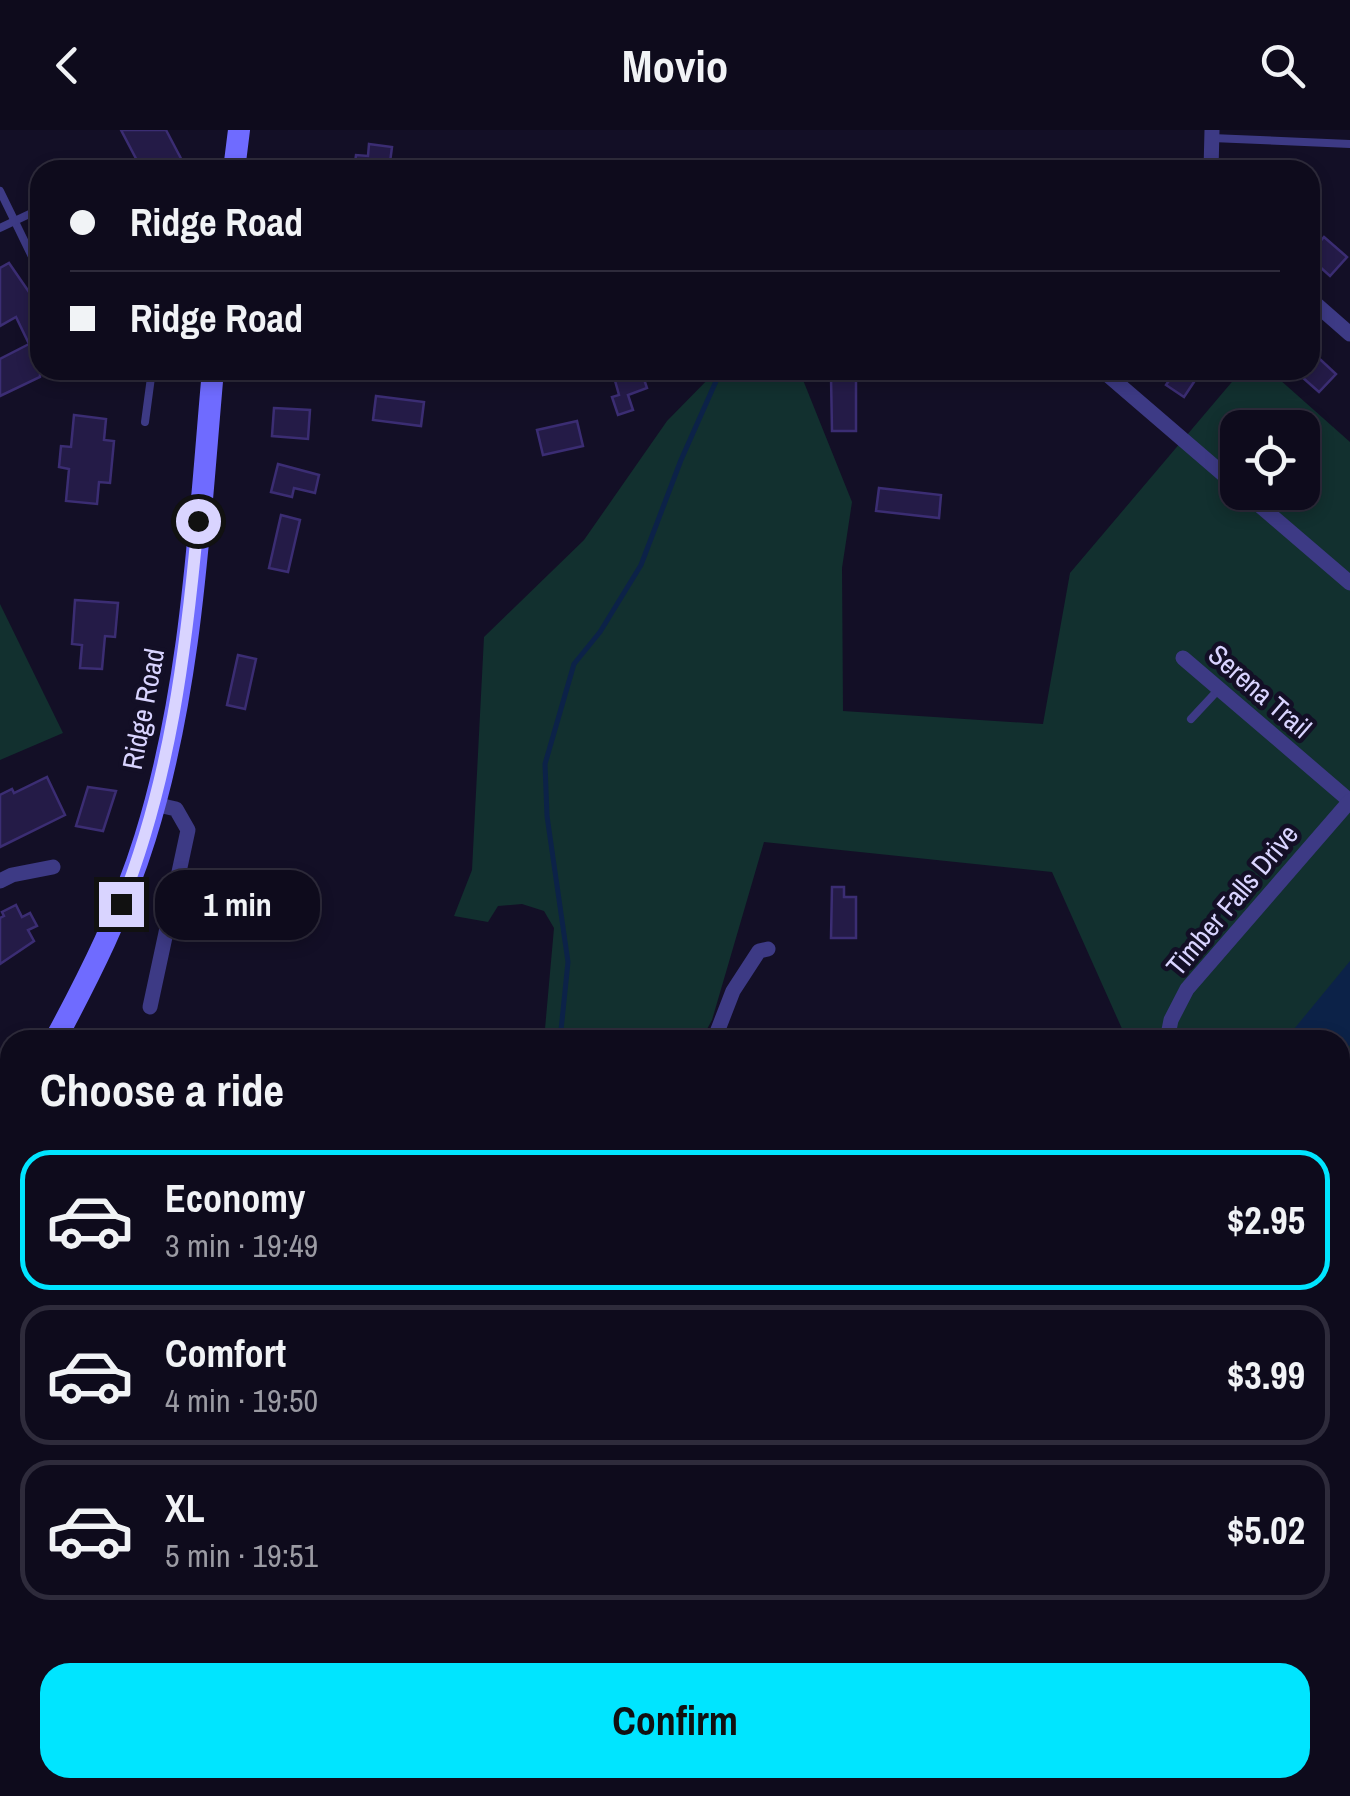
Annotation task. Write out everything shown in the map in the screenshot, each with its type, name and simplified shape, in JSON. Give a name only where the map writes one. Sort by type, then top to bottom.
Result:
[{"type":"street","points":[[235,160],[238,130]]},
{"type":"street","points":[[1211,160],[1212,134]]},
{"type":"street","points":[[1320,308],[1350,334]]},
{"type":"street","name":"Ridge Road","points":[[60,1030],[113,923],[154,804],[182,678],[212,380]]},
{"type":"street","points":[[1114,380],[1220,471]]},
{"type":"street","points":[[1265,510],[1350,583]]},
{"type":"street","name":"Serena Trail","points":[[1183,658],[1350,801]]},
{"type":"street","name":"Timber Falls Drive","points":[[1168,1030],[1187,990],[1350,801]]},
{"type":"street","points":[[150,1008],[188,830],[176,808],[154,804]]},
{"type":"street","points":[[0,882],[53,867]]},
{"type":"street","points":[[718,1030],[733,992],[759,951],[768,949]]},
{"type":"lane","points":[[1212,134],[1350,144]]},
{"type":"lane","points":[[0,190],[30,252]]},
{"type":"lane","points":[[0,228],[30,214]]},
{"type":"lane","points":[[145,422],[151,380]]},
{"type":"lane","points":[[1191,719],[1219,689]]},
{"type":"green space","points":[[707,380],[803,380],[852,502],[842,568],[843,711],[1043,724],[1070,573],[1234,380],[1280,380],[1314,410],[1220,410],[1220,510],[1320,510],[1320,415],[1350,442],[1350,1030],[1123,1030],[1052,872],[764,842],[706,1030],[545,1030],[554,928],[544,911],[522,904],[498,906],[488,922],[454,916],[472,870],[484,637],[584,540],[667,421]]},
{"type":"green space","points":[[0,604],[63,733],[0,760]]},
{"type":"water","points":[[1350,961],[1350,1030],[1293,1030]]},
{"type":"building","points":[[121,130],[166,130],[182,160],[137,160]]},
{"type":"building","points":[[369,144],[392,147],[390,160],[355,160],[356,155],[368,156]]},
{"type":"building","points":[[1324,237],[1347,257],[1330,276],[1320,267],[1320,242]]},
{"type":"building","points":[[9,263],[30,293],[30,380],[34,380],[0,396],[0,359],[29,344],[16,317],[0,326],[0,268]]},
{"type":"building","points":[[1320,359],[1336,374],[1319,392],[1305,380],[1320,380]]},
{"type":"building","points":[[615,380],[644,380],[647,388],[628,395],[633,410],[618,415],[612,397],[619,395]]},
{"type":"building","points":[[831,380],[856,380],[856,431],[832,431]]},
{"type":"building","points":[[1169,380],[1195,380],[1184,397],[1166,385]]},
{"type":"building","points":[[376,396],[424,402],[421,426],[373,420]]},
{"type":"building","points":[[274,408],[310,410],[308,439],[272,436]]},
{"type":"building","points":[[74,415],[106,419],[104,440],[114,441],[110,483],[99,482],[97,504],[66,501],[69,469],[59,467],[61,446],[71,447]]},
{"type":"building","points":[[577,421],[583,446],[543,455],[537,430]]},
{"type":"building","points":[[278,464],[319,475],[315,493],[294,488],[292,497],[271,492]]},
{"type":"building","points":[[879,488],[941,495],[939,518],[876,511]]},
{"type":"building","points":[[281,515],[300,520],[288,572],[269,568]]},
{"type":"building","points":[[75,600],[118,603],[115,637],[105,636],[102,669],[80,668],[82,645],[72,644]]},
{"type":"building","points":[[238,655],[256,659],[245,709],[227,705]]},
{"type":"building","points":[[47,777],[65,815],[0,847],[0,795],[12,789],[14,793]]},
{"type":"building","points":[[88,787],[116,791],[103,831],[76,826]]},
{"type":"building","points":[[832,887],[844,887],[844,897],[856,897],[856,938],[831,938]]},
{"type":"building","points":[[16,905],[22,917],[30,913],[37,926],[28,930],[34,941],[0,964],[0,918],[4,916],[2,912]]},
{"type":"waterway","points":[[561,1030],[568,962],[547,816],[545,764],[574,664],[600,632],[641,565],[717,380]]},
{"type":"route","points":[[121,904],[144,838],[169,744],[182,678],[198,521]]}]
